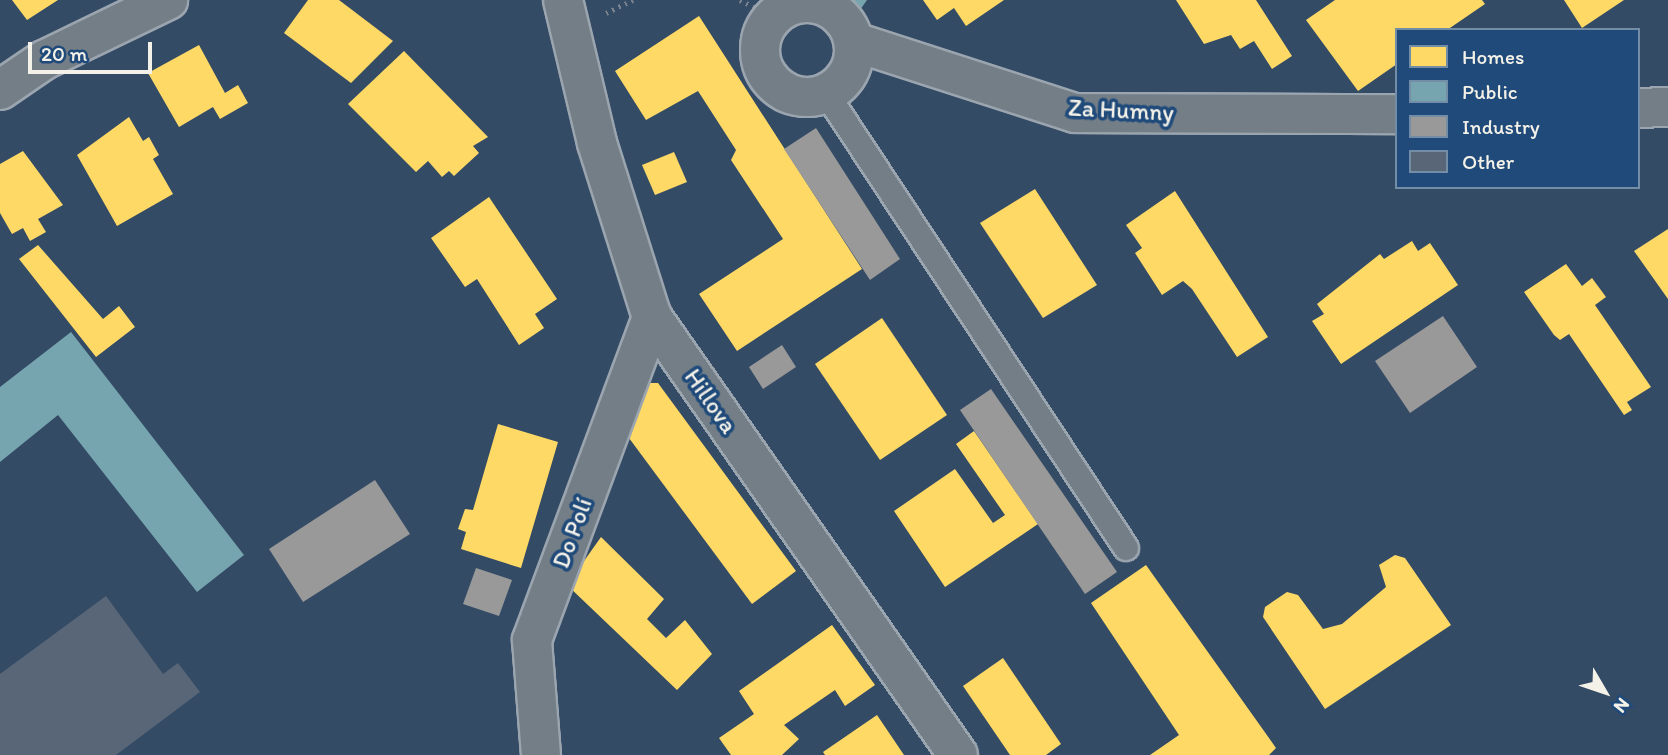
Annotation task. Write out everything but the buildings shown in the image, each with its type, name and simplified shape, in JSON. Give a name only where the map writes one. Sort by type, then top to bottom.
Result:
[{"type":"street","points":[[0,90],[44,60],[168,0]]},
{"type":"street","name":"Hillova","points":[[563,0],[597,143],[652,317],[958,755]]},
{"type":"street","points":[[778,5],[841,16],[855,42],[849,73],[826,93],[794,96],[768,77],[760,46],[778,5]]},
{"type":"street","name":"Za Humny","points":[[855,42],[1075,113],[1395,114]]},
{"type":"street","points":[[1640,108],[1668,107]]},
{"type":"street","name":"Do Polí","points":[[541,755],[532,640],[652,317]]},
{"type":"lane","points":[[826,93],[1126,548]]}]
